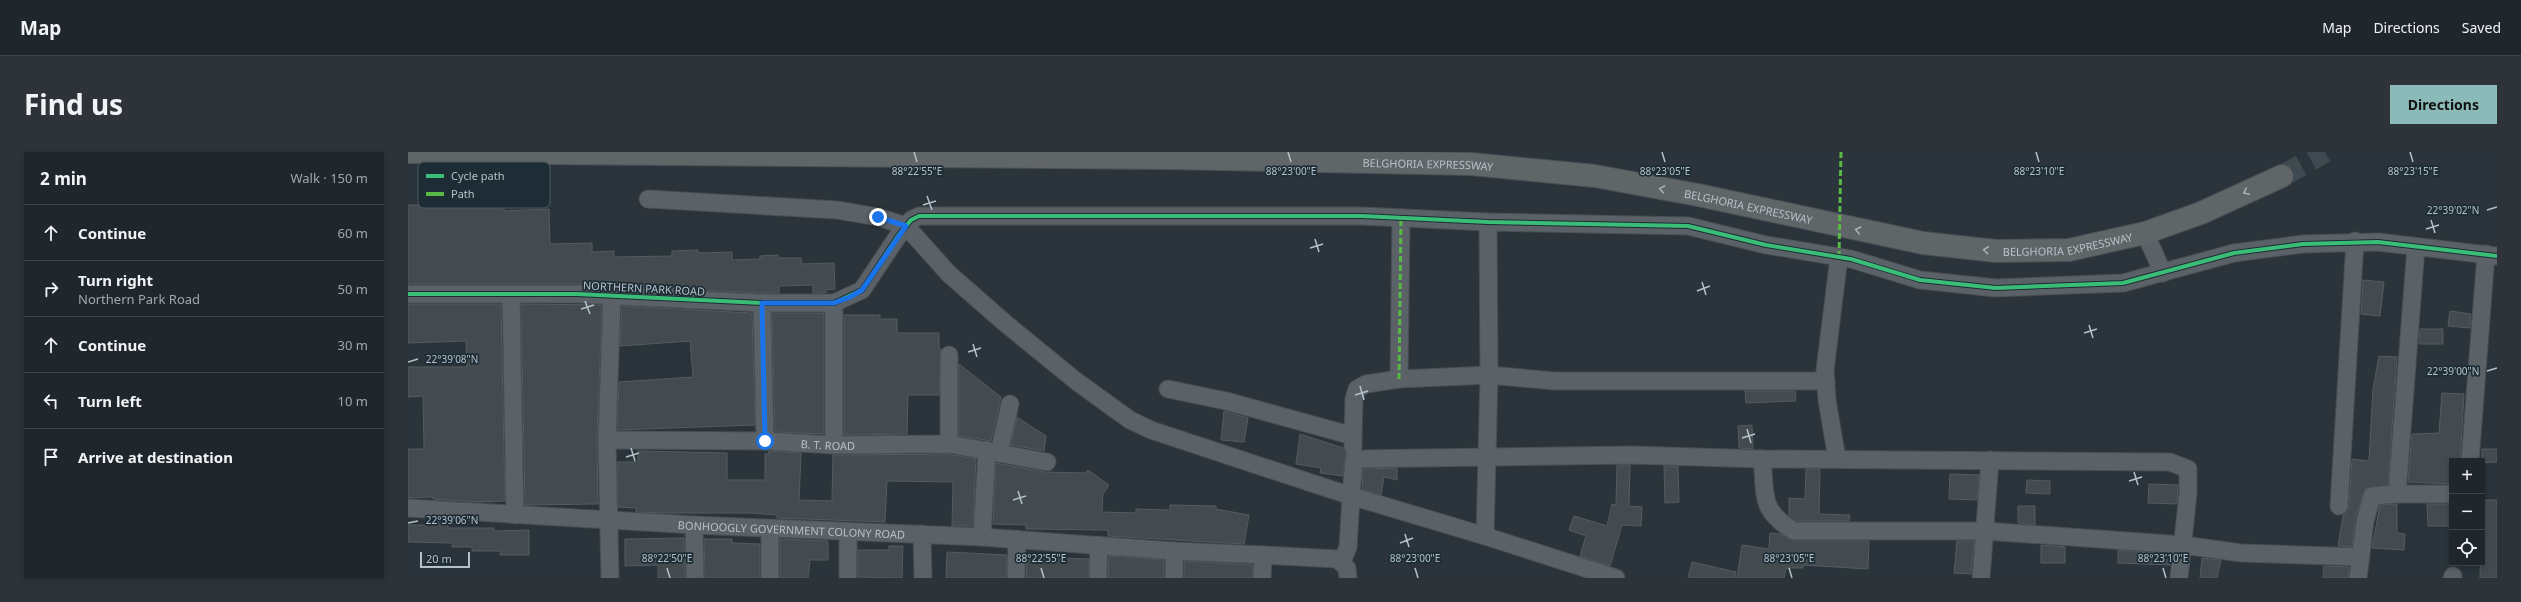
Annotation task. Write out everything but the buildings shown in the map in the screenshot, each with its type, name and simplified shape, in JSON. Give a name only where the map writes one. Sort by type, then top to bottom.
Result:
[{"type":"highway","name":"BELGHORIA EXPRESSWAY","points":[[408,152],[1149,158],[1471,164],[1595,176],[1923,243],[1996,251],[2069,250],[2145,234],[2201,213],[2282,176]]},
{"type":"street","points":[[648,199],[837,210],[878,217],[902,231],[1005,323],[1076,381],[1130,420],[1158,433],[1350,502],[1485,536],[1616,578]]},
{"type":"street","points":[[902,231],[911,220],[919,216],[1401,218],[1488,222],[1688,226],[1766,245],[1839,257],[1920,280],[1996,288],[2123,283],[2234,253],[2303,244],[2355,241],[2492,255],[2470,458]]},
{"type":"street","points":[[1399,379],[1401,218]]},
{"type":"street","points":[[1485,536],[1489,375],[1488,222]]},
{"type":"street","name":"NORTHERN PARK ROAD","points":[[408,294],[612,295],[762,303],[834,303],[862,290],[902,231]]},
{"type":"street","points":[[2145,234],[2162,273]]},
{"type":"street","points":[[2339,506],[2355,241]]},
{"type":"street","points":[[2398,494],[2416,247]]},
{"type":"street","points":[[1837,459],[1827,400],[1826,381],[1839,257]]},
{"type":"street","points":[[511,294],[515,515]]},
{"type":"street","points":[[610,578],[607,440],[612,295]]},
{"type":"street","points":[[762,303],[765,441]]},
{"type":"street","points":[[834,303],[834,445]]},
{"type":"street","points":[[949,444],[950,355]]},
{"type":"street","points":[[1348,578],[1345,555],[1354,459],[1352,436],[1354,399],[1357,389],[1366,384],[1399,379],[1489,375],[1555,381],[1826,381]]},
{"type":"street","points":[[1168,389],[1226,401],[1352,436]]},
{"type":"street","points":[[982,537],[993,451],[1010,404]]},
{"type":"street","name":"B. T. ROAD","points":[[607,440],[765,441],[834,445],[949,444],[1047,462]]},
{"type":"street","points":[[1354,459],[1632,455],[1762,459],[2170,462],[2188,470],[2183,545],[2179,578]]},
{"type":"street","points":[[1762,459],[1768,508],[1777,521],[1794,531],[1985,531],[2183,545],[2241,553],[2361,557]]},
{"type":"street","points":[[1981,578],[1990,460]]},
{"type":"street","points":[[2358,578],[2365,521],[2372,496],[2398,494],[2449,494]]},
{"type":"street","name":"BONHOOGLY GOVERNMENT COLONY ROAD","points":[[408,508],[770,529],[982,537],[1174,551],[1262,554],[1337,559],[1345,555]]},
{"type":"street","points":[[694,525],[695,578]]},
{"type":"street","points":[[770,529],[770,578]]},
{"type":"street","points":[[848,531],[848,578]]},
{"type":"street","points":[[922,534],[923,578]]},
{"type":"street","points":[[1016,578],[1017,539]]},
{"type":"street","points":[[1098,578],[1099,545]]},
{"type":"street","points":[[1174,551],[1174,578]]},
{"type":"street","points":[[1262,554],[1262,578]]},
{"type":"tunnel","points":[[2282,176],[2325,152]]},
{"type":"marked path","points":[[1839,257],[1841,152]]},
{"type":"marked path","points":[[1399,379],[1401,218]]},
{"type":"cycle path","points":[[408,294],[577,294],[762,303],[834,303],[862,290],[898,236],[911,220],[919,216],[1362,216],[1488,222],[1688,226],[1766,245],[1851,259],[1920,280],[1996,288],[2123,283],[2234,253],[2303,244],[2378,242],[2497,256]]},
{"type":"route","points":[[765,441],[762,303],[834,303],[850,297],[862,290],[906,226],[878,217]]}]
